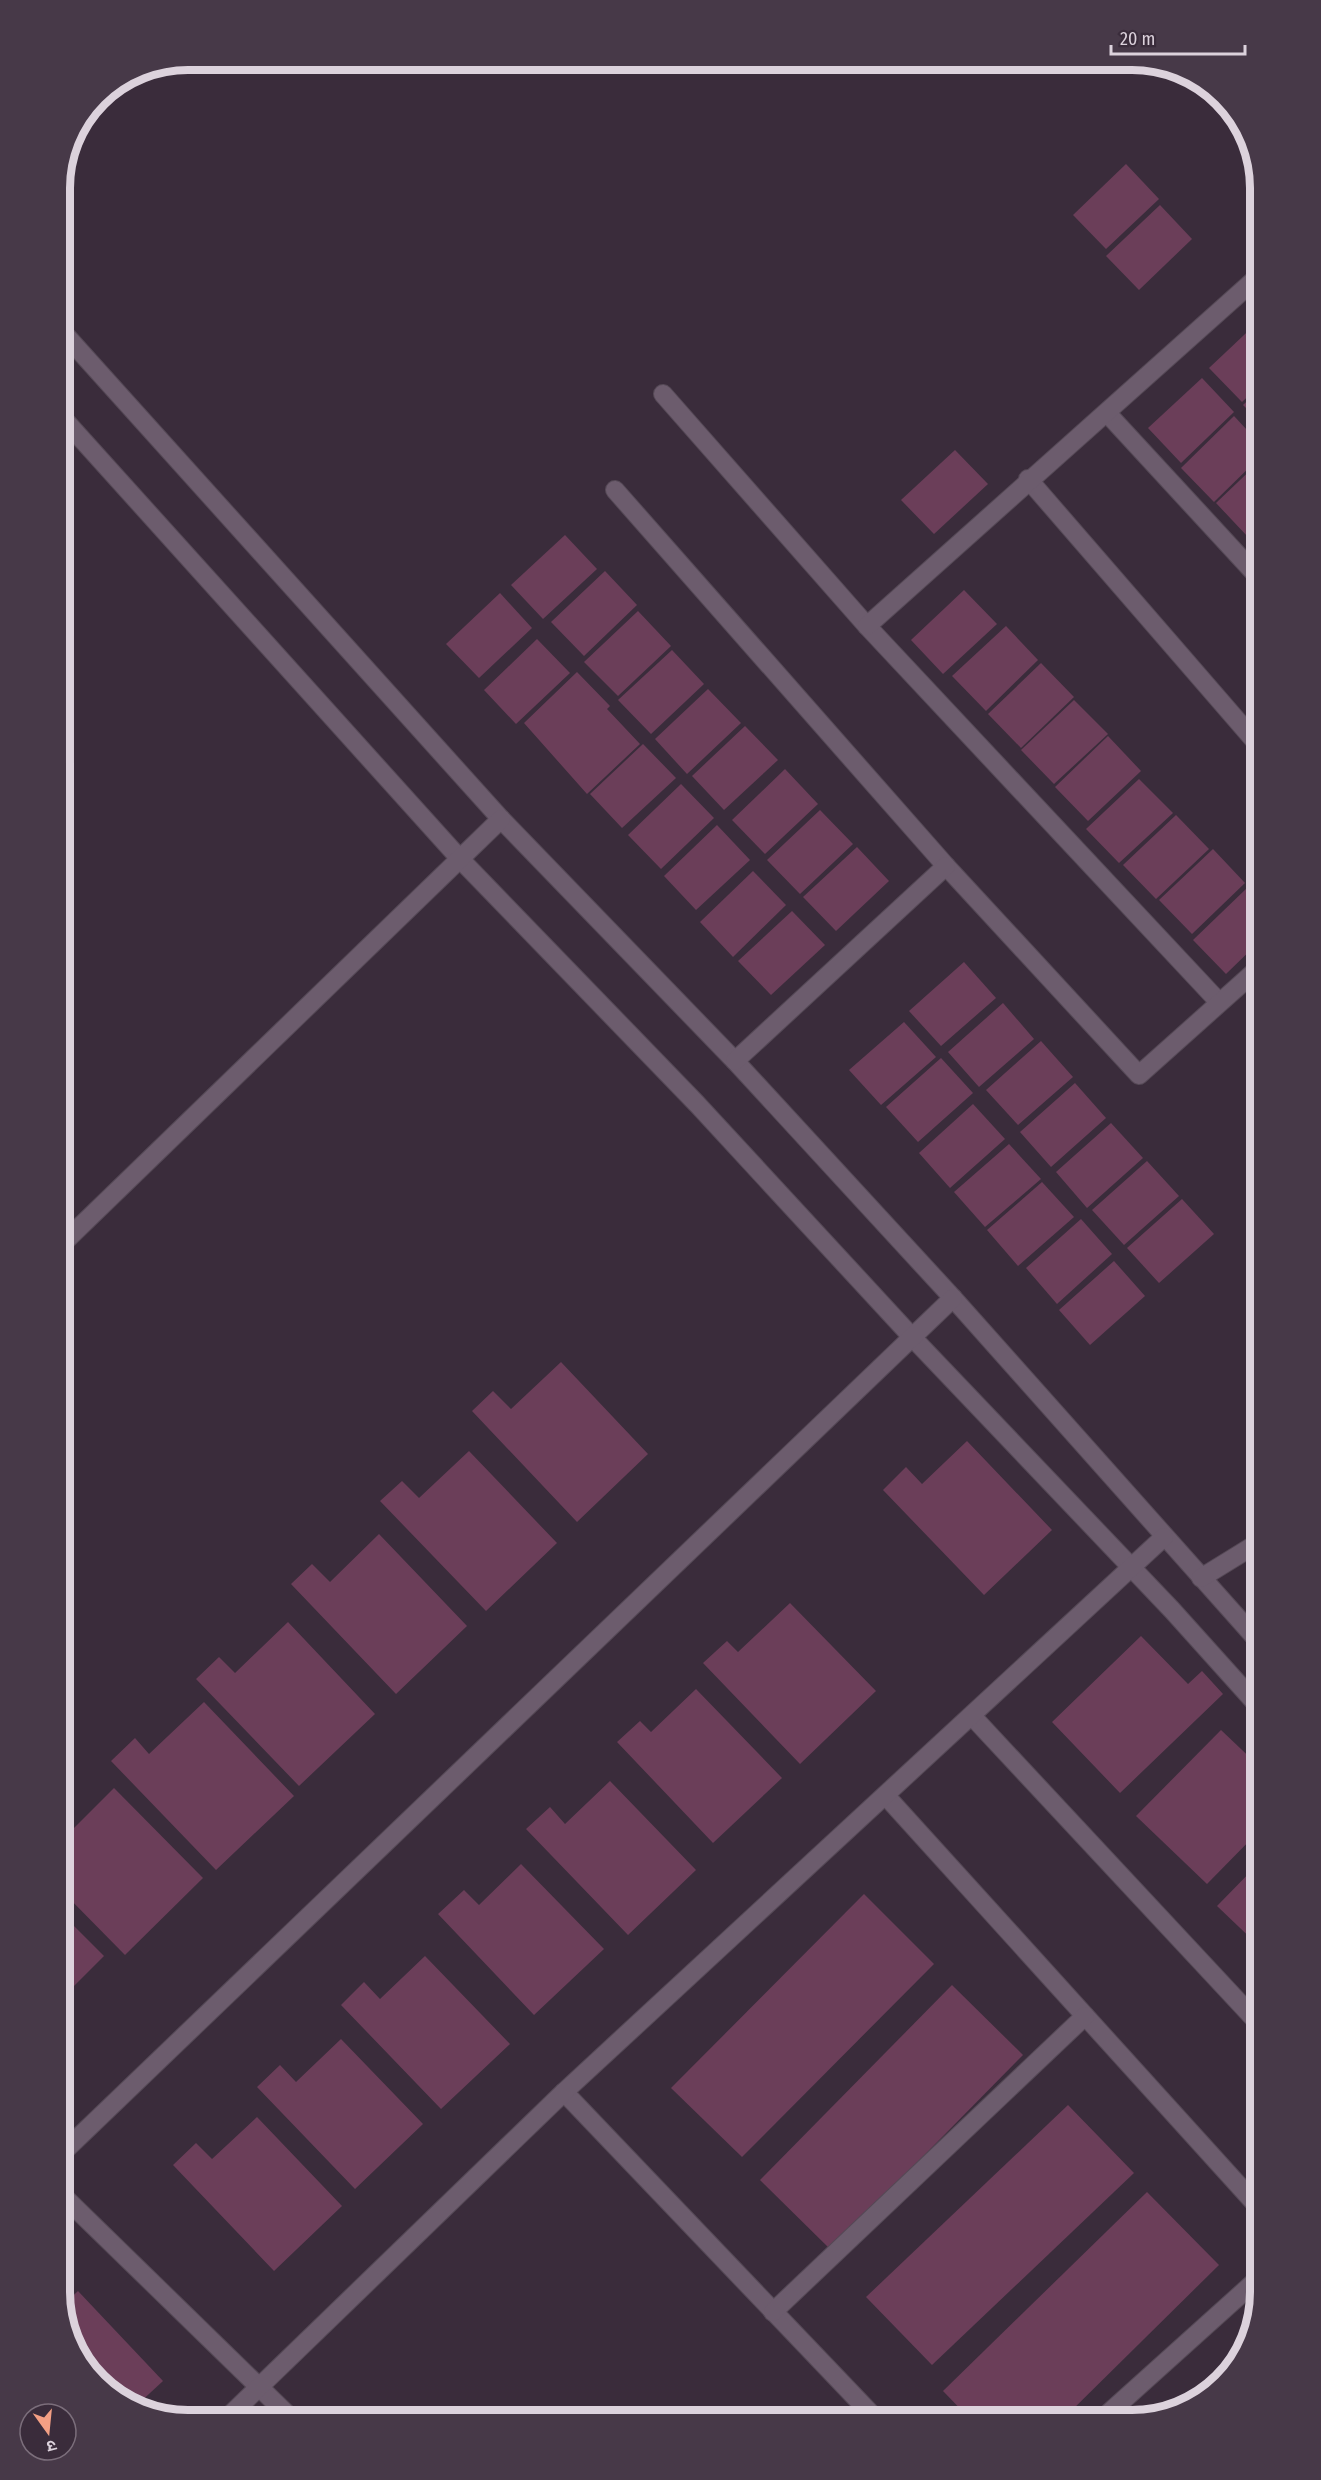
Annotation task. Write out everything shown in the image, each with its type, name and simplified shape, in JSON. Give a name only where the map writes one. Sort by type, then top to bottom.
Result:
[{"type":"street","points":[[867,626],[1028,479],[1107,413],[1250,284]]},
{"type":"street","points":[[71,341],[501,819],[735,1061],[953,1298],[1164,1538],[1250,1632]]},
{"type":"street","points":[[663,394],[867,626],[1219,1002]]},
{"type":"street","points":[[1107,413],[1250,567]]},
{"type":"street","points":[[71,427],[460,860],[697,1104],[1250,1697]]},
{"type":"street","points":[[1028,479],[1250,735]]},
{"type":"street","points":[[615,490],[946,866],[1139,1075],[1250,975]]},
{"type":"street","points":[[71,1236],[501,819]]},
{"type":"street","points":[[735,1061],[946,866]]},
{"type":"street","points":[[70,2145],[953,1298]]},
{"type":"street","points":[[236,2409],[564,2092],[1164,1538]]},
{"type":"street","points":[[1201,1578],[1250,1548]]},
{"type":"street","points":[[972,1716],[1250,2014]]},
{"type":"street","points":[[886,1796],[1250,2198]]},
{"type":"street","points":[[773,2312],[1085,2016]]},
{"type":"street","points":[[564,2092],[867,2410]]},
{"type":"street","points":[[70,2203],[282,2409]]},
{"type":"street","points":[[1112,2410],[1250,2286]]},
{"type":"building","points":[[1126,164],[1159,199],[1106,249],[1073,215]]},
{"type":"building","points":[[1160,205],[1192,239],[1139,290],[1106,256]]},
{"type":"building","points":[[1250,329],[1250,394],[1242,402],[1209,368]]},
{"type":"building","points":[[1202,378],[1234,412],[1181,463],[1148,428]]},
{"type":"building","points":[[1250,398],[1250,412],[1243,405]]},
{"type":"building","points":[[1234,416],[1250,433],[1250,467],[1214,502],[1181,468]]},
{"type":"building","points":[[955,450],[988,484],[934,534],[901,500]]},
{"type":"building","points":[[1250,471],[1250,535],[1248,537],[1216,503]]},
{"type":"building","points":[[565,535],[597,569],[543,619],[511,585]]},
{"type":"building","points":[[605,571],[637,605],[584,656],[551,622]]},
{"type":"building","points":[[964,590],[997,624],[943,674],[911,640]]},
{"type":"building","points":[[500,593],[532,628],[479,678],[446,644]]},
{"type":"building","points":[[638,611],[671,646],[618,696],[584,662]]},
{"type":"building","points":[[1006,626],[1038,660],[986,711],[952,676]]},
{"type":"building","points":[[537,639],[570,673],[516,724],[484,690]]},
{"type":"building","points":[[672,650],[704,684],[651,734],[618,700]]},
{"type":"building","points":[[1041,663],[1074,697],[1021,748],[988,714]]},
{"type":"building","points":[[577,672],[610,706],[607,709],[640,744],[587,794],[524,723]]},
{"type":"building","points":[[708,689],[741,723],[687,774],[655,739]]},
{"type":"building","points":[[1074,700],[1108,734],[1054,784],[1021,750]]},
{"type":"building","points":[[745,726],[778,760],[724,810],[692,776]]},
{"type":"building","points":[[1108,736],[1141,771],[1088,821],[1055,787]]},
{"type":"building","points":[[643,744],[676,778],[622,828],[590,794]]},
{"type":"building","points":[[785,769],[818,804],[765,854],[732,820]]},
{"type":"building","points":[[1139,779],[1173,813],[1119,863],[1086,829]]},
{"type":"building","points":[[681,784],[714,818],[661,869],[628,835]]},
{"type":"building","points":[[820,810],[853,844],[800,894],[767,860]]},
{"type":"building","points":[[1176,815],[1209,849],[1156,899],[1123,865]]},
{"type":"building","points":[[717,825],[750,860],[696,910],[664,876]]},
{"type":"building","points":[[857,847],[889,881],[836,931],[803,897]]},
{"type":"building","points":[[1213,849],[1245,883],[1192,934],[1159,900]]},
{"type":"building","points":[[753,871],[786,905],[733,957],[700,922]]},
{"type":"building","points":[[1247,888],[1250,891],[1250,951],[1226,974],[1193,940]]},
{"type":"building","points":[[792,911],[825,945],[771,995],[738,961]]},
{"type":"building","points":[[964,962],[996,998],[941,1046],[909,1011]]},
{"type":"building","points":[[1003,1003],[1034,1039],[979,1087],[948,1052]]},
{"type":"building","points":[[904,1022],[936,1057],[881,1105],[849,1070]]},
{"type":"building","points":[[1041,1041],[1073,1077],[1018,1125],[986,1090]]},
{"type":"building","points":[[941,1058],[973,1093],[918,1142],[886,1107]]},
{"type":"building","points":[[1075,1083],[1106,1118],[1051,1167],[1020,1132]]},
{"type":"building","points":[[973,1104],[1005,1139],[950,1188],[919,1153]]},
{"type":"building","points":[[1111,1123],[1143,1158],[1087,1208],[1056,1172]]},
{"type":"building","points":[[1009,1144],[1041,1179],[985,1227],[954,1192]]},
{"type":"building","points":[[1147,1161],[1179,1196],[1124,1245],[1092,1210]]},
{"type":"building","points":[[1042,1182],[1074,1217],[1018,1266],[987,1230]]},
{"type":"building","points":[[1182,1199],[1214,1234],[1159,1283],[1127,1248]]},
{"type":"building","points":[[1081,1219],[1112,1254],[1057,1304],[1026,1268]]},
{"type":"building","points":[[1114,1261],[1145,1296],[1090,1345],[1059,1310]]},
{"type":"building","points":[[561,1362],[648,1454],[577,1522],[472,1411],[493,1391],[511,1409]]},
{"type":"building","points":[[967,1441],[1052,1530],[984,1595],[883,1490],[906,1467],[922,1484]]},
{"type":"building","points":[[469,1451],[557,1543],[486,1611],[380,1501],[402,1481],[419,1498]]},
{"type":"building","points":[[379,1534],[467,1626],[396,1694],[291,1584],[312,1564],[330,1582]]},
{"type":"building","points":[[790,1603],[876,1691],[800,1764],[703,1663],[727,1641],[738,1652]]},
{"type":"building","points":[[288,1622],[375,1714],[299,1786],[196,1679],[219,1657],[235,1673]]},
{"type":"building","points":[[1141,1636],[1188,1684],[1202,1671],[1223,1694],[1120,1793],[1052,1722]]},
{"type":"building","points":[[696,1689],[782,1778],[713,1843],[617,1742],[640,1721],[651,1732]]},
{"type":"building","points":[[204,1702],[294,1796],[216,1870],[111,1761],[135,1738],[149,1754]]},
{"type":"building","points":[[1221,1730],[1250,1758],[1250,1840],[1207,1884],[1136,1816]]},
{"type":"building","points":[[610,1781],[696,1870],[628,1935],[526,1829],[550,1807],[565,1824]]},
{"type":"building","points":[[114,1788],[203,1878],[125,1955],[70,1899],[70,1832]]},
{"type":"building","points":[[521,1864],[604,1949],[534,2015],[438,1914],[464,1890],[479,1905]]},
{"type":"building","points":[[1250,1872],[1250,1938],[1217,1906]]},
{"type":"building","points":[[864,1894],[934,1964],[742,2157],[671,2088]]},
{"type":"building","points":[[70,1922],[104,1956],[70,1990]]},
{"type":"building","points":[[425,1956],[510,2044],[441,2109],[341,2005],[364,1982],[380,1999]]},
{"type":"building","points":[[952,1985],[1023,2055],[831,2250],[760,2180]]},
{"type":"building","points":[[341,2039],[423,2124],[355,2189],[257,2087],[280,2065],[296,2082]]},
{"type":"building","points":[[1068,2105],[1134,2173],[932,2365],[866,2297]]},
{"type":"building","points":[[257,2117],[342,2206],[274,2271],[173,2165],[196,2143],[212,2159]]},
{"type":"building","points":[[1147,2192],[1219,2265],[1072,2410],[961,2410],[943,2391]]},
{"type":"building","points":[[78,2291],[163,2381],[142,2400],[117,2385],[95,2363],[79,2337],[71,2298]]}]
